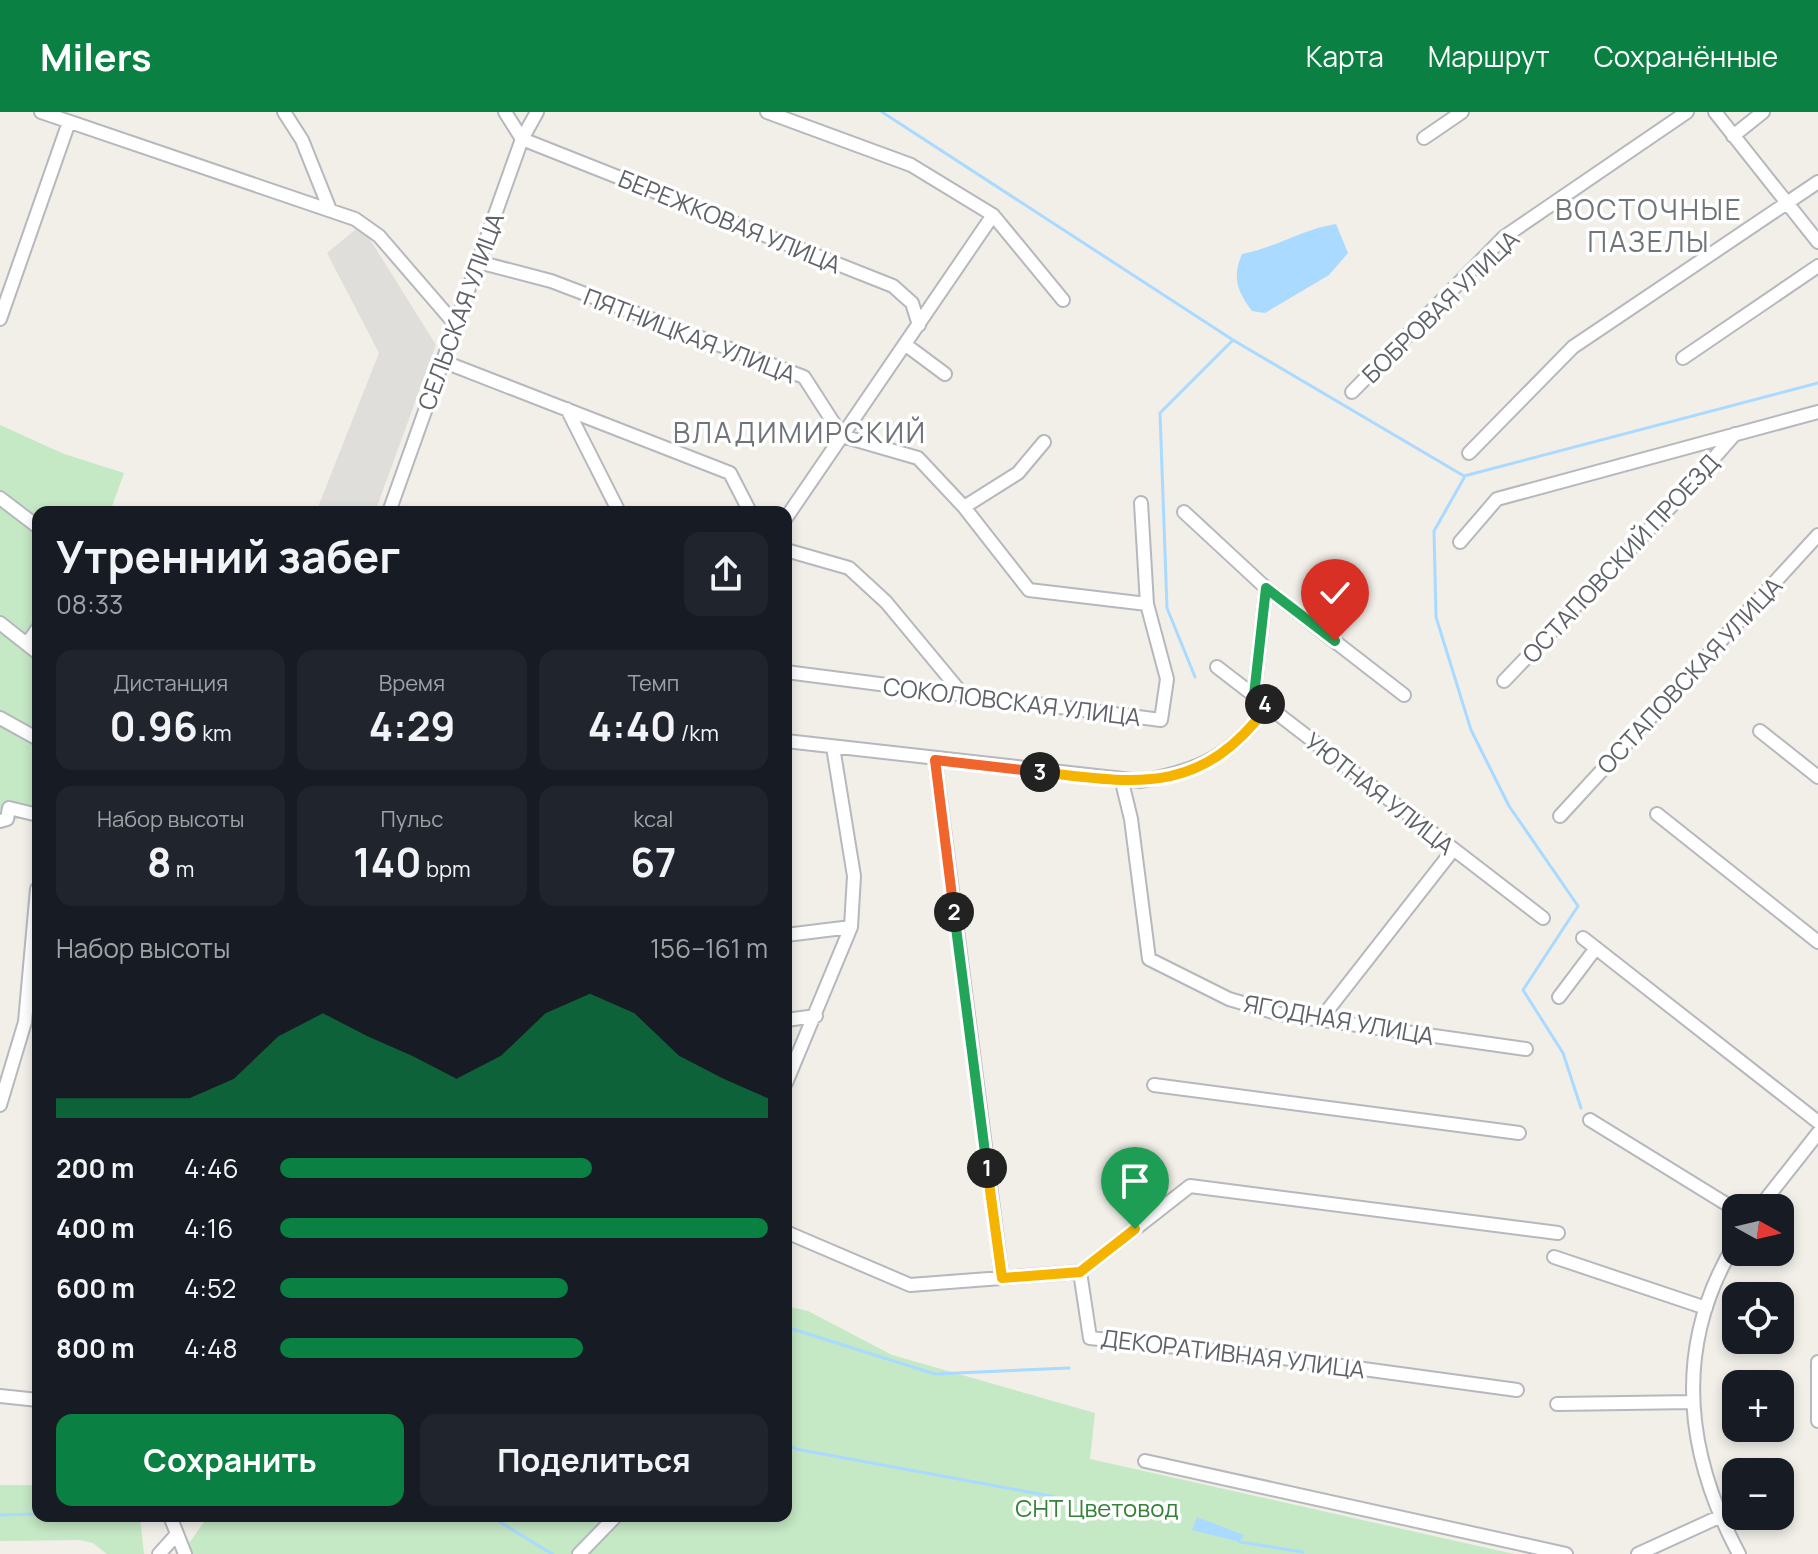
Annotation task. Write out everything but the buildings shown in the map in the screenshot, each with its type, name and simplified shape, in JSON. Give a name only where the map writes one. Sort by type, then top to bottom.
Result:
[{"type":"street","points":[[41,112],[355,219],[379,236],[455,324]]},
{"type":"street","points":[[284,112],[302,140],[330,210]]},
{"type":"street","points":[[505,112],[522,139]]},
{"type":"street","name":"СЕЛЬСКАЯ УЛИЦА","points":[[391,506],[522,139],[537,112]]},
{"type":"street","points":[[767,112],[911,165],[993,215],[1063,300]]},
{"type":"street","points":[[1424,138],[1462,112]]},
{"type":"street","name":"БОБРОВАЯ УЛИЦА","points":[[1352,392],[1504,237],[1687,112]]},
{"type":"street","points":[[1715,112],[1818,242]]},
{"type":"street","points":[[1733,136],[1763,112]]},
{"type":"street","points":[[0,319],[69,122]]},
{"type":"street","name":"БЕРЕЖКОВАЯ УЛИЦА","points":[[522,139],[893,286],[912,303],[919,325]]},
{"type":"street","points":[[1469,453],[1573,347],[1818,182]]},
{"type":"street","points":[[792,509],[993,215]]},
{"type":"street","name":"ПЯТНИЦКАЯ УЛИЦА","points":[[478,262],[551,281],[804,377],[842,436]]},
{"type":"street","points":[[1683,358],[1818,266]]},
{"type":"street","points":[[906,345],[945,374]]},
{"type":"street","points":[[442,361],[730,473],[747,506]]},
{"type":"street","points":[[567,409],[616,506]]},
{"type":"street","points":[[1460,542],[1497,499],[1818,412]]},
{"type":"street","name":"ОСТАПОВСКИЙ ПРОЕЗД","points":[[1504,681],[1677,500],[1735,434]]},
{"type":"street","points":[[842,436],[918,458],[964,507],[1029,590],[1147,604]]},
{"type":"street","points":[[964,507],[1018,473],[1044,442]]},
{"type":"street","points":[[0,498],[32,522]]},
{"type":"street","name":"СОКОЛОВСКАЯ УЛИЦА","points":[[792,673],[1161,720],[1167,679],[1147,604],[1141,503]]},
{"type":"street","points":[[1184,512],[1266,588],[1404,695]]},
{"type":"street","name":"ОСТАПОВСКАЯ УЛИЦА","points":[[1560,816],[1818,535]]},
{"type":"street","points":[[792,552],[849,568],[895,613],[964,696]]},
{"type":"street","points":[[1254,695],[1266,588]]},
{"type":"street","points":[[0,623],[32,648]]},
{"type":"street","points":[[27,644],[32,637]]},
{"type":"street","name":"УЮТНАЯ УЛИЦА","points":[[1217,667],[1543,918]]},
{"type":"street","points":[[792,742],[1122,782],[1186,773],[1215,760],[1242,739],[1268,706]]},
{"type":"street","points":[[0,718],[32,736]]},
{"type":"street","points":[[1760,731],[1818,777]]},
{"type":"street","points":[[792,1070],[851,927],[854,876],[833,747]]},
{"type":"street","points":[[935,760],[1002,1278]]},
{"type":"street","name":"ЯГОДНАЯ УЛИЦА","points":[[1122,782],[1131,819],[1149,959],[1243,1004],[1320,1020],[1526,1049]]},
{"type":"street","points":[[0,821],[7,819],[9,808],[32,814]]},
{"type":"street","points":[[1657,814],[1818,942]]},
{"type":"street","points":[[1320,1020],[1453,850]]},
{"type":"street","points":[[792,934],[851,927]]},
{"type":"street","points":[[1583,938],[1818,1122]]},
{"type":"street","points":[[1559,997],[1596,948]]},
{"type":"street","points":[[0,1105],[29,995],[32,955]]},
{"type":"street","points":[[792,1019],[816,1016]]},
{"type":"street","points":[[0,1048],[16,1050]]},
{"type":"street","points":[[1154,1085],[1519,1133]]},
{"type":"street","points":[[1590,1120],[1722,1201]]},
{"type":"street","points":[[1770,1194],[1818,1133]]},
{"type":"street","points":[[792,1235],[910,1285],[1080,1272],[1190,1186],[1558,1233]]},
{"type":"street","points":[[1554,1257],[1706,1308]]},
{"type":"street","points":[[1725,1266],[1706,1308],[1694,1358],[1693,1402],[1700,1464],[1719,1517],[1739,1554]]},
{"type":"street","name":"ДЕКОРАТИВНАЯ УЛИЦА","points":[[1080,1272],[1090,1338],[1283,1358],[1517,1390]]},
{"type":"street","points":[[1818,1362],[1818,1421]]},
{"type":"street","points":[[0,1396],[32,1399]]},
{"type":"street","points":[[1557,1404],[1693,1402]]},
{"type":"street","points":[[1145,1461],[1566,1554]]},
{"type":"street","points":[[1638,1554],[1719,1517]]},
{"type":"street","points":[[172,1522],[185,1554]]},
{"type":"street","points":[[579,1554],[610,1522]]},
{"type":"street","points":[[159,1554],[177,1534]]},
{"type":"shaded area","points":[[361,225],[436,345],[377,506],[318,506],[379,353],[327,253]]},
{"type":"green space","points":[[0,425],[64,454],[124,473],[112,506],[32,506],[32,818],[26,816],[0,825]]},
{"type":"green space","name":"СНТ Цветовод","points":[[792,1307],[808,1311],[892,1355],[1095,1413],[1090,1459],[1514,1554],[192,1554],[188,1545],[204,1522],[792,1522]]},
{"type":"green space","points":[[0,1485],[32,1485],[32,1522],[141,1522],[144,1554],[107,1554],[93,1543],[80,1540],[0,1541]]},
{"type":"water","points":[[1336,224],[1348,253],[1329,275],[1265,313],[1252,311],[1238,284],[1237,270],[1242,254]]},
{"type":"water","points":[[1197,1517],[1244,1535],[1240,1542],[1192,1530]]},
{"type":"waterway","points":[[882,112],[1233,340],[1464,476],[1818,383]]},
{"type":"waterway","points":[[1195,677],[1167,608],[1160,413],[1232,341]]},
{"type":"waterway","points":[[1464,478],[1434,531],[1436,617],[1471,730],[1509,806],[1578,906],[1523,990],[1563,1053],[1581,1108]]},
{"type":"waterway","points":[[792,1329],[935,1374],[1069,1368]]},
{"type":"waterway","points":[[792,1447],[1056,1497]]},
{"type":"waterway","points":[[0,1515],[32,1514]]},
{"type":"waterway","points":[[500,1522],[552,1554]]},
{"type":"waterway","points":[[1240,1542],[1303,1552]]},
{"type":"district","name":"ВОСТОЧНЫЕ ПАЗЕЛЫ","points":[[1649,225]]},
{"type":"district","name":"ВЛАДИМИРСКИЙ","points":[[800,432]]},
{"type":"route","points":[[1135,1229],[1080,1272],[1002,1278],[935,760],[1122,782],[1186,773],[1215,760],[1242,739],[1268,706],[1254,695],[1266,588],[1335,641]]}]
